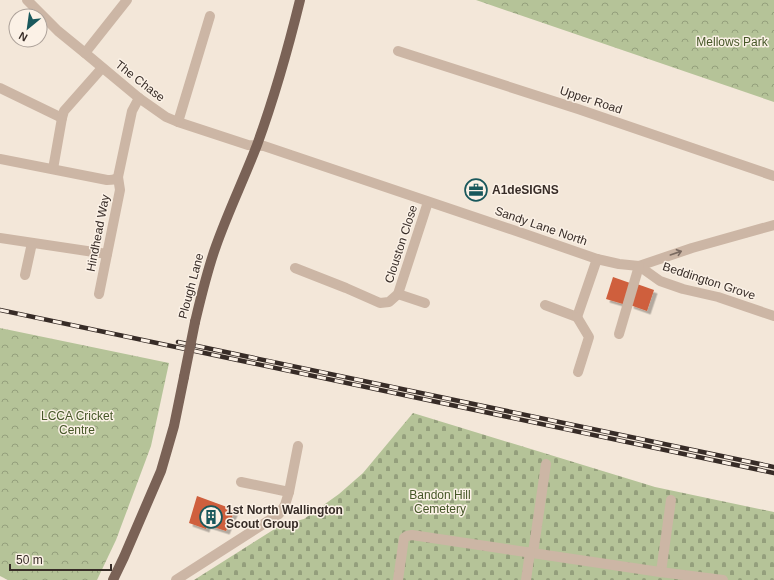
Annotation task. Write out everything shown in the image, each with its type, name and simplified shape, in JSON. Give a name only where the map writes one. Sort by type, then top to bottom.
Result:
[{"type":"main road","name":"Plough Lane","points":[[113,580],[161,471],[174,426],[204,284],[216,246],[257,145],[284,60],[300,0]]},
{"type":"street","name":"The Chase","points":[[28,0],[58,31],[85,54],[139,98],[166,117],[248,145],[257,145]]},
{"type":"street","points":[[85,54],[127,0]]},
{"type":"street","points":[[178,122],[210,16]]},
{"type":"street","name":"Upper Road","points":[[398,51],[578,109],[774,176]]},
{"type":"street","points":[[53,169],[64,111],[102,68]]},
{"type":"street","points":[[0,88],[62,118]]},
{"type":"street","name":"Hindhead Way","points":[[99,294],[120,190],[118,177],[132,112],[139,98]]},
{"type":"street","name":"Sandy Lane North","points":[[257,145],[264,146],[428,202],[522,232],[597,259],[619,264],[639,266],[692,248],[774,225]]},
{"type":"street","points":[[0,159],[111,180],[118,177]]},
{"type":"street","name":"Clouston Close","points":[[295,268],[380,303],[389,302],[398,294],[428,202]]},
{"type":"street","points":[[0,238],[107,254]]},
{"type":"street","points":[[25,275],[32,243]]},
{"type":"street","points":[[578,317],[597,259]]},
{"type":"street","points":[[618,334],[639,266]]},
{"type":"street","name":"Beddington Grove","points":[[639,266],[660,281],[683,289],[718,297],[774,316]]},
{"type":"street","name":"Clouston Close","points":[[398,294],[425,303]]},
{"type":"street","points":[[545,305],[578,317],[589,337],[578,372]]},
{"type":"street","points":[[176,580],[279,514],[285,505],[289,492],[298,446]]},
{"type":"street","points":[[526,580],[546,464]]},
{"type":"street","points":[[241,482],[289,492]]},
{"type":"street","points":[[660,574],[671,500]]},
{"type":"street","points":[[398,580],[404,538],[412,535],[532,552],[660,574],[723,580]]},
{"type":"green space","name":"Mellows Park","points":[[476,0],[774,0],[774,102]]},
{"type":"green space","name":"LCCA Cricket Centre","points":[[0,328],[169,363],[151,446],[116,540],[97,580],[8,580],[0,576]]},
{"type":"green space","name":"Bandon Hill Cemetery","points":[[413,413],[655,487],[774,512],[774,580],[194,580],[281,525],[304,519],[339,494],[363,473]]},
{"type":"building","points":[[613,277],[630,283],[623,304],[606,299]]},
{"type":"building","points":[[637,284],[654,290],[647,311],[630,305]]},
{"type":"building","name":"1st North Wallington Scout Group","points":[[197,496],[235,510],[226,531],[207,525],[206,529],[189,523]]},
{"type":"railway","points":[[0,310],[774,473]]},
{"type":"railway","points":[[178,342],[774,467]]},
{"type":"place","name":"A1deSIGNS","points":[[476,190]]},
{"type":"place","name":"1st North Wallington Scout Group","points":[[211,517]]}]
